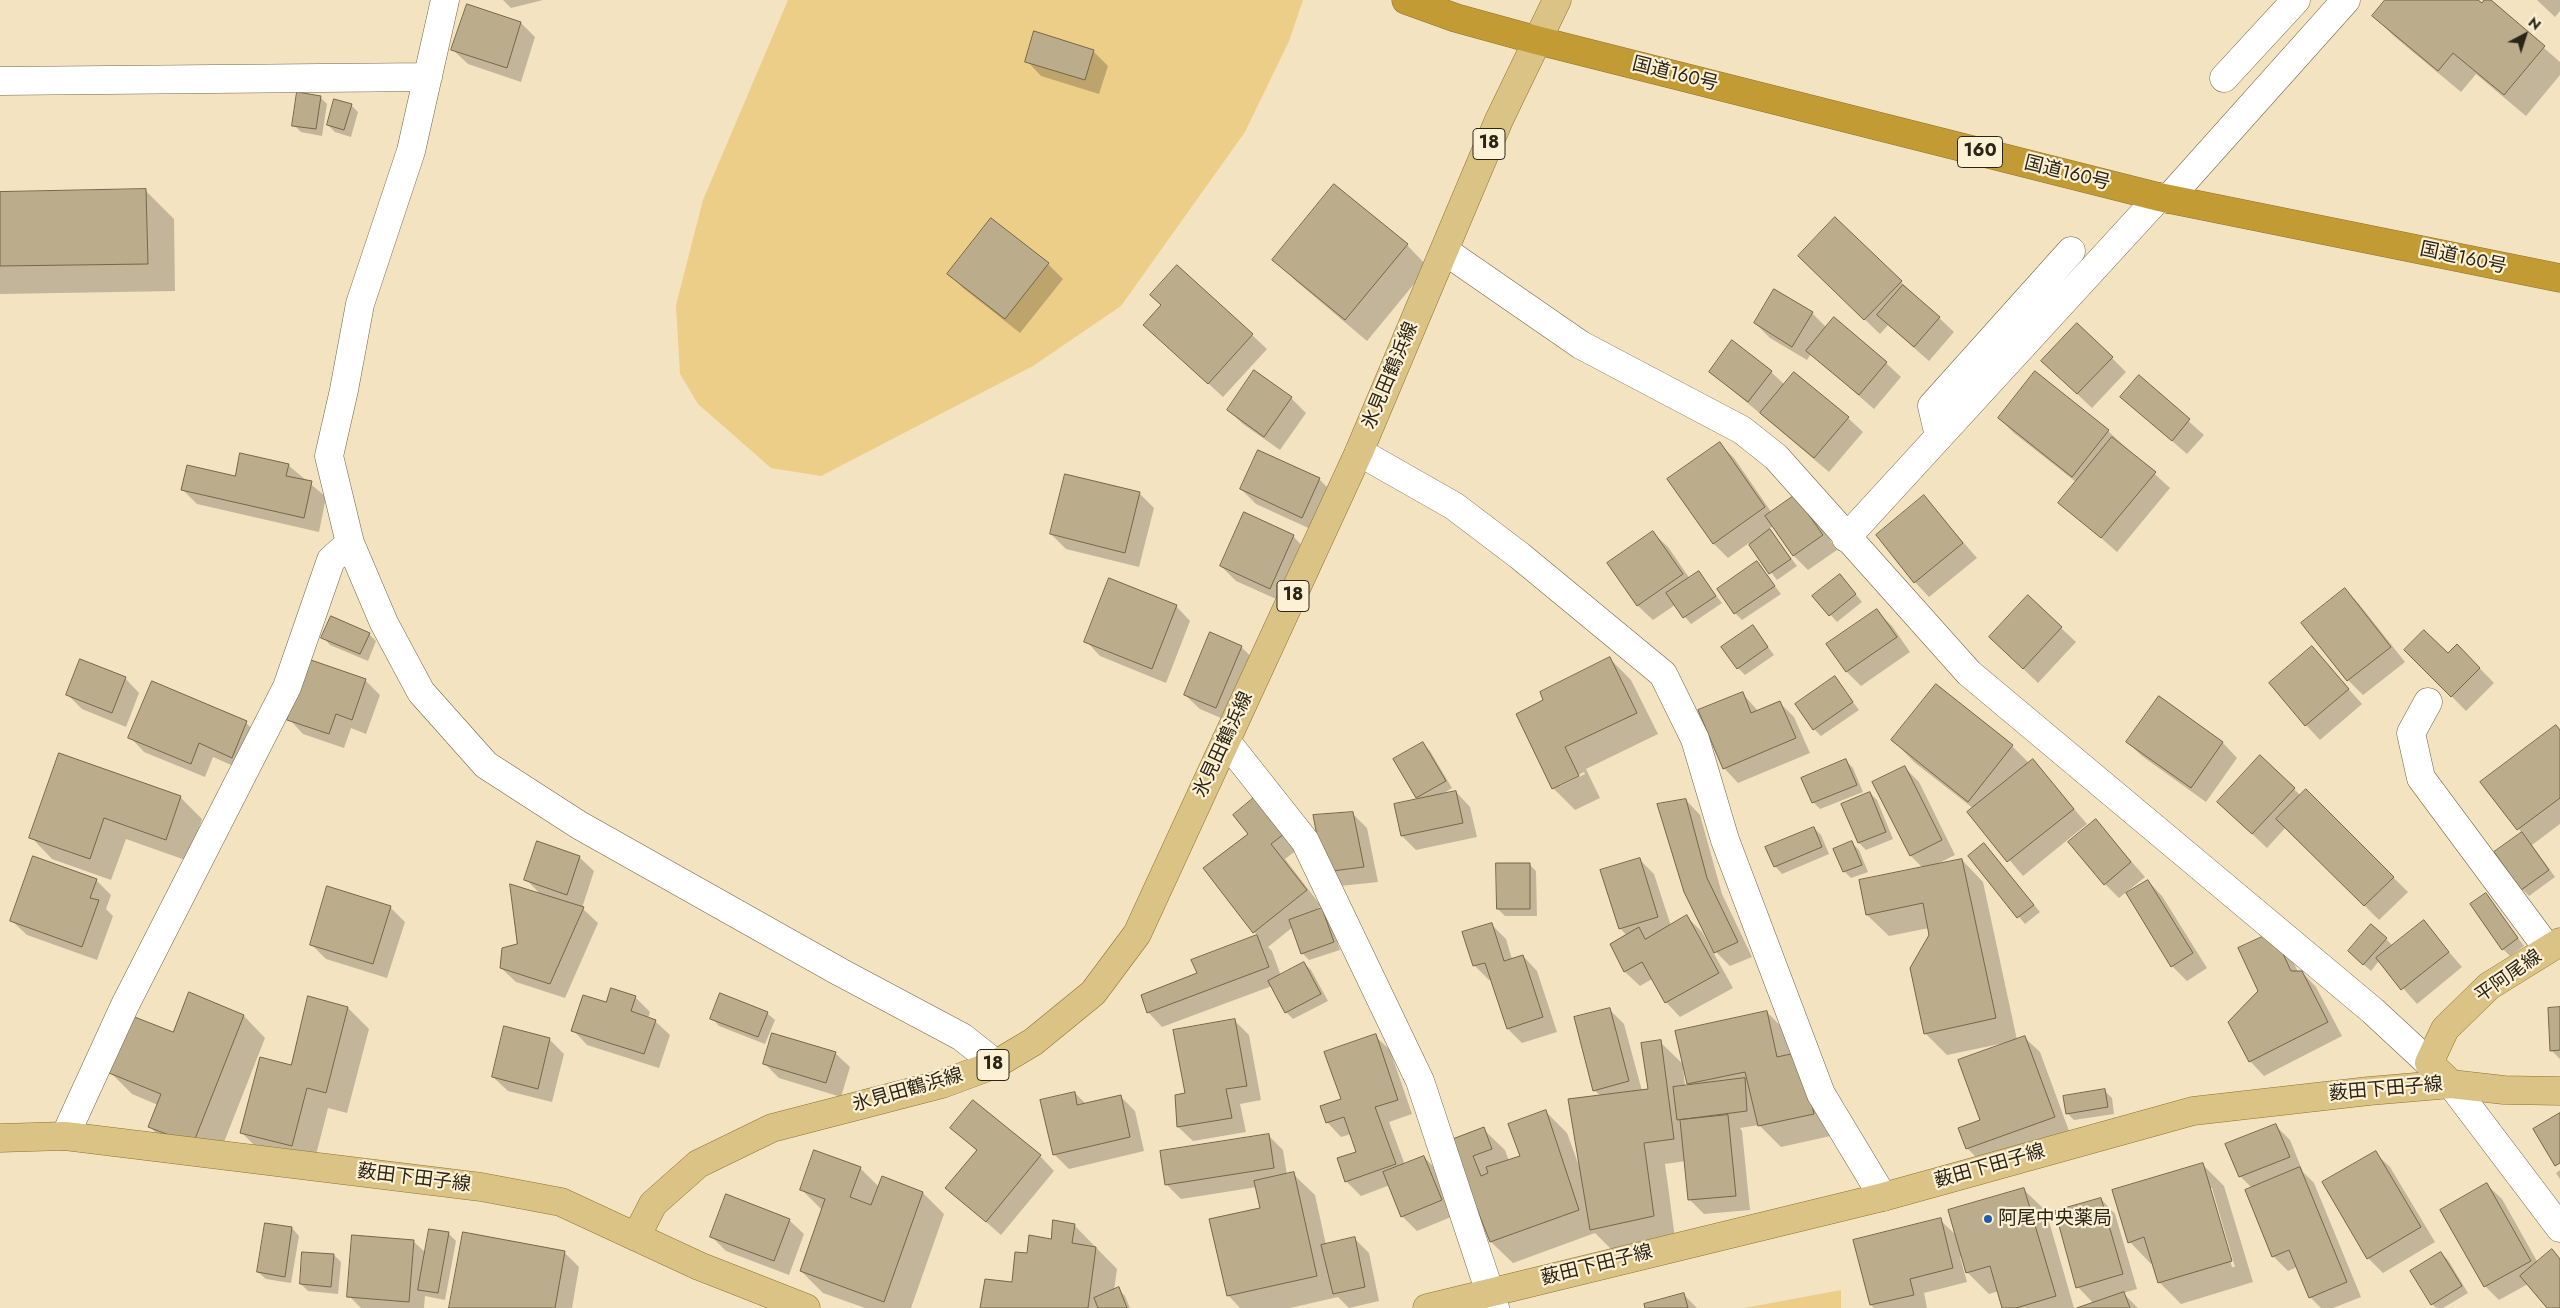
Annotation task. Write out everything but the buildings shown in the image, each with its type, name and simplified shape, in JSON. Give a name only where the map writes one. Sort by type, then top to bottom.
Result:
[{"type":"highway","name":"国道160号","points":[[1406,0],[1456,18],[1536,40],[2163,198],[2560,278]]},
{"type":"main road","name":"氷見田鶴浜線","points":[[636,1237],[653,1204],[698,1164],[772,1128],[942,1084],[996,1064],[1034,1042],[1093,993],[1137,934],[1359,452],[1499,120],[1536,40],[1557,0]]},
{"type":"main road","name":"平阿尾線","points":[[2429,1063],[2445,1029],[2490,986],[2554,946]]},
{"type":"main road","points":[[2429,1063],[2451,1084]]},
{"type":"main road","name":"薮田下田子線","points":[[1427,1308],[1492,1300],[1883,1197],[2193,1111],[2369,1091],[2451,1084],[2504,1090],[2560,1091]]},
{"type":"main road","name":"薮田下田子線","points":[[0,1138],[65,1136],[481,1187],[561,1202],[699,1266],[806,1308]]},
{"type":"street","points":[[445,0],[411,151],[360,304],[344,390],[329,456],[350,543],[384,623],[421,692],[486,765],[579,825],[840,972],[962,1037],[996,1064]]},
{"type":"street","points":[[2224,78],[2296,0]]},
{"type":"street","points":[[1846,538],[2346,0]]},
{"type":"street","points":[[0,81],[428,77]]},
{"type":"street","points":[[1939,436],[1932,406],[2071,250]]},
{"type":"street","points":[[1445,251],[1580,345],[1742,430],[1776,457],[1846,538],[1969,673],[2373,1011],[2429,1063]]},
{"type":"street","points":[[1359,452],[1454,506],[1520,556],[1663,674],[1695,739],[1725,840],[1821,1094],[1883,1197]]},
{"type":"street","points":[[65,1136],[125,1005],[287,687],[331,560],[350,543]]},
{"type":"street","points":[[2428,702],[2410,733],[2421,778],[2554,946]]},
{"type":"street","points":[[1226,741],[1305,841],[1420,1081],[1444,1146],[1492,1300]]},
{"type":"street","points":[[2451,1084],[2560,1228]]},
{"type":"shaded area","points":[[788,0],[1303,0],[1289,41],[1245,132],[1121,306],[1033,366],[821,476],[771,468],[698,404],[680,374],[676,305],[703,200]]},
{"type":"shaded area","points":[[1841,1290],[1841,1308],[1744,1308]]},
{"type":"place","name":"阿尾中央薬局","points":[[1988,1219]]}]
